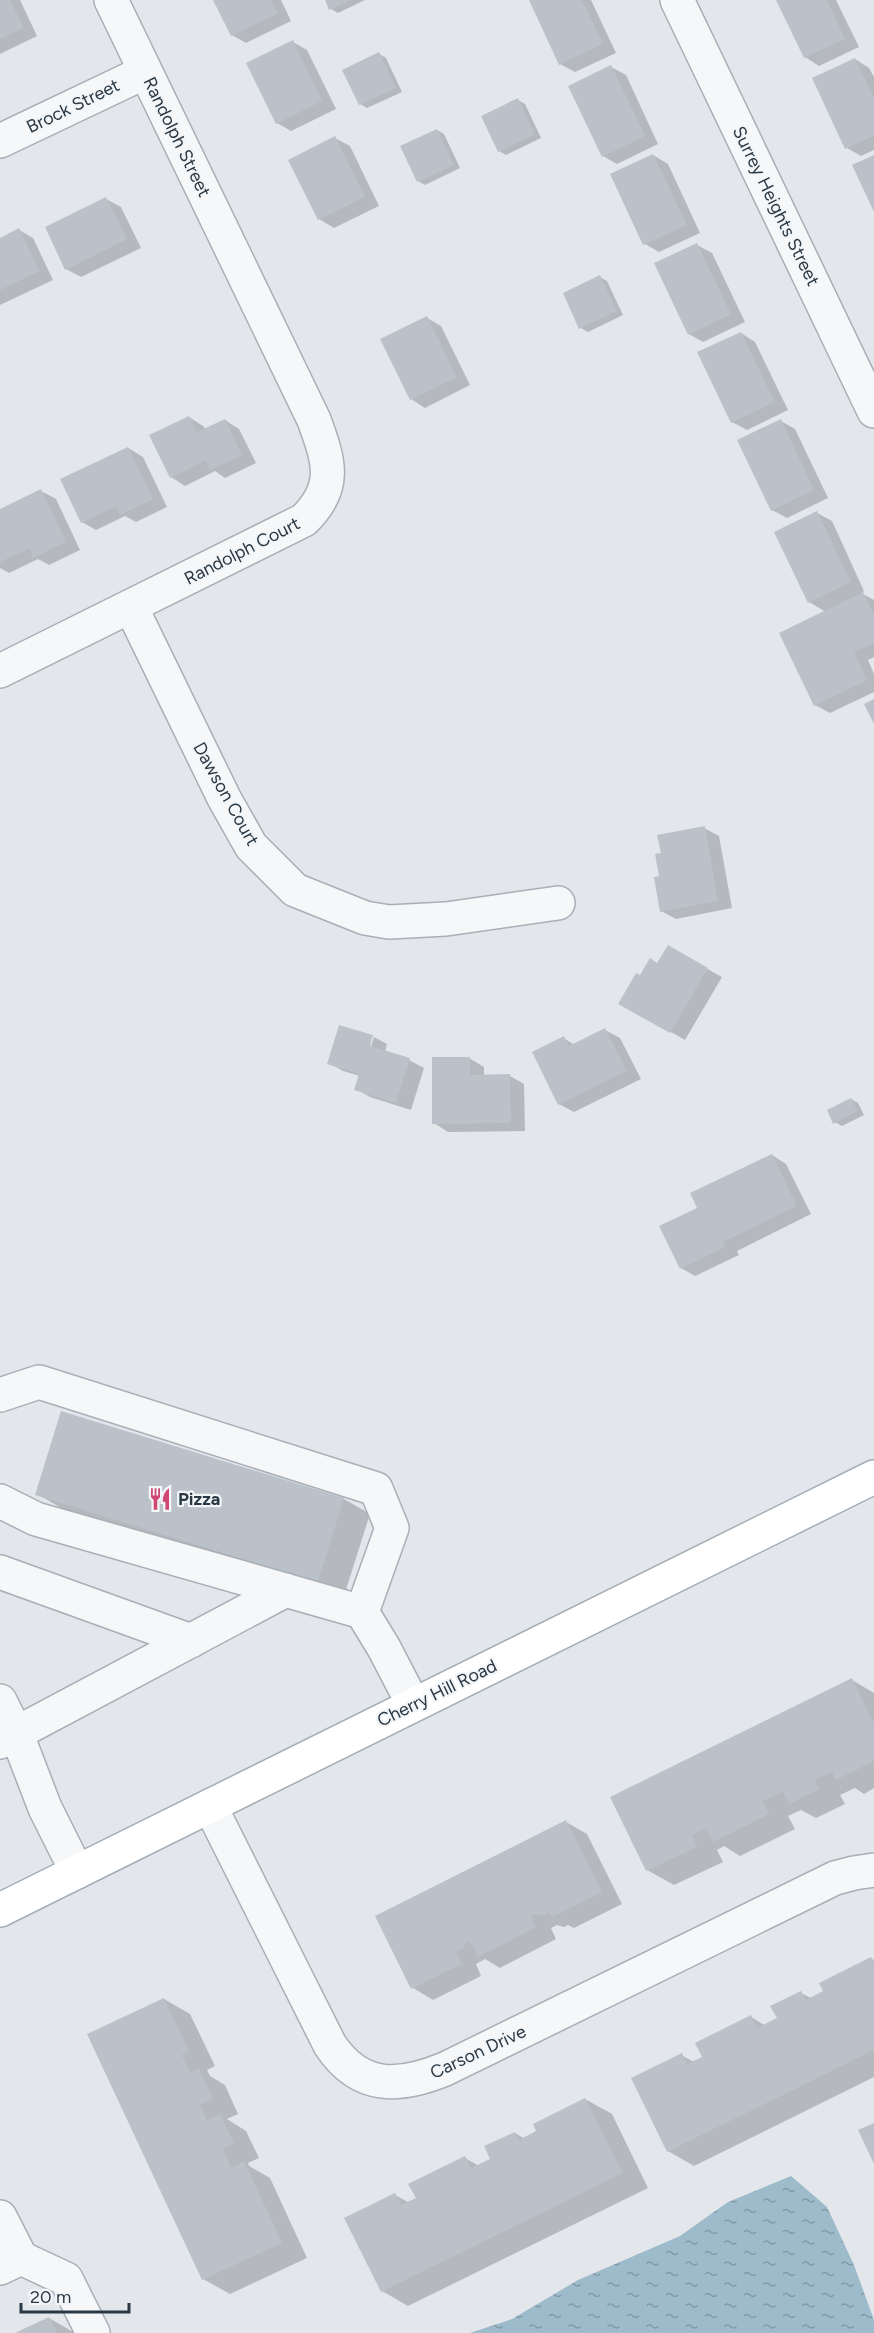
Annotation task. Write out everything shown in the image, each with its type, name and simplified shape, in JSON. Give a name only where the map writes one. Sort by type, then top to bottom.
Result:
[{"type":"main road","name":"Cherry Hill Road","points":[[0,1910],[874,1478]]},
{"type":"street","name":"Randolph Street","points":[[111,0],[244,273]]},
{"type":"street","name":"Surrey Heights Street","points":[[677,0],[874,411]]},
{"type":"street","name":"Brock Street","points":[[0,141],[146,72]]},
{"type":"street","name":"Randolph Court","points":[[0,671],[304,520],[315,509],[327,485],[329,468],[327,458],[314,420],[244,273]]},
{"type":"street","name":"Dawson Court","points":[[131,607],[224,798],[251,846],[295,890],[364,918],[389,922],[446,919],[558,903]]},
{"type":"street","points":[[0,1395],[39,1382],[376,1490],[392,1528],[362,1612]]},
{"type":"street","points":[[0,1501],[36,1519],[362,1612],[413,1704]]},
{"type":"street","points":[[0,1572],[191,1641]]},
{"type":"street","points":[[9,1739],[286,1590]]},
{"type":"street","points":[[0,1701],[9,1739],[77,1872]]},
{"type":"street","name":"Carson Drive","points":[[210,1806],[340,2061],[357,2074],[383,2082],[397,2083],[415,2080],[445,2069],[835,1878],[874,1870]]},
{"type":"street","points":[[0,2217],[11,2263],[66,2279],[93,2333]]},
{"type":"water","points":[[791,2176],[827,2207],[854,2265],[874,2320],[874,2333],[470,2333],[512,2319],[578,2280],[680,2236],[728,2202]]},
{"type":"building","points":[[0,0],[10,0],[24,28],[0,39]]},
{"type":"building","points":[[213,0],[271,0],[278,13],[231,36]]},
{"type":"building","points":[[325,0],[351,0],[329,10]]},
{"type":"building","points":[[529,0],[582,0],[603,44],[559,65]]},
{"type":"building","points":[[776,0],[827,0],[845,39],[804,58]]},
{"type":"building","points":[[293,40],[322,101],[276,124],[246,63]]},
{"type":"building","points":[[379,52],[396,88],[359,105],[342,70]]},
{"type":"building","points":[[855,58],[874,98],[874,136],[845,149],[812,78]]},
{"type":"building","points":[[611,65],[645,136],[602,157],[568,86]]},
{"type":"building","points":[[518,98],[535,134],[498,152],[481,116]]},
{"type":"building","points":[[437,129],[454,165],[417,182],[400,146]]},
{"type":"building","points":[[335,136],[365,197],[318,220],[288,160]]},
{"type":"building","points":[[653,154],[687,225],[643,245],[610,174]]},
{"type":"building","points":[[874,155],[874,212],[852,165]]},
{"type":"building","points":[[106,197],[127,239],[65,270],[45,227]]},
{"type":"building","points":[[19,228],[40,271],[0,290],[0,238]]},
{"type":"building","points":[[697,243],[731,314],[688,335],[654,263]]},
{"type":"building","points":[[600,275],[617,311],[579,329],[563,293]]},
{"type":"building","points":[[427,316],[457,377],[410,400],[380,339]]},
{"type":"building","points":[[741,332],[775,402],[731,423],[697,352]]},
{"type":"building","points":[[189,416],[197,432],[225,419],[242,455],[210,470],[205,461],[170,478],[149,435]]},
{"type":"building","points":[[781,419],[814,490],[771,511],[737,440]]},
{"type":"building","points":[[128,447],[153,499],[120,515],[116,506],[81,523],[60,479]]},
{"type":"building","points":[[41,489],[66,542],[33,558],[29,549],[0,562],[0,509]]},
{"type":"building","points":[[817,511],[851,582],[808,603],[774,532]]},
{"type":"building","points":[[863,592],[874,615],[874,643],[854,652],[867,680],[814,706],[779,633]]},
{"type":"building","points":[[874,699],[874,724],[864,704]]},
{"type":"building","points":[[705,826],[718,901],[660,912],[654,877],[659,876],[655,854],[661,853],[657,835]]},
{"type":"building","points":[[668,945],[708,968],[670,1033],[618,1004],[636,973],[640,975],[650,958],[657,963]]},
{"type":"building","points":[[339,1025],[373,1035],[370,1046],[410,1058],[396,1103],[354,1090],[359,1074],[327,1064]]},
{"type":"building","points":[[605,1028],[627,1071],[558,1105],[532,1052],[564,1036],[569,1046]]},
{"type":"building","points":[[432,1057],[470,1057],[470,1075],[510,1074],[511,1123],[432,1124]]},
{"type":"building","points":[[851,1098],[858,1111],[833,1124],[827,1110]]},
{"type":"building","points":[[772,1154],[797,1206],[723,1242],[725,1247],[680,1269],[659,1226],[697,1208],[690,1193]]},
{"type":"building","points":[[61,1411],[344,1498],[318,1582],[35,1495]]},
{"type":"building","points":[[852,1678],[874,1723],[874,1761],[836,1780],[832,1772],[815,1780],[819,1789],[789,1804],[783,1792],[763,1801],[769,1814],[713,1842],[706,1828],[692,1835],[697,1847],[646,1871],[610,1797]]},
{"type":"building","points":[[566,1820],[602,1892],[552,1917],[549,1912],[543,1916],[535,1914],[531,1916],[536,1927],[478,1957],[470,1941],[456,1952],[462,1964],[411,1989],[375,1916]]},
{"type":"building","points":[[871,1957],[874,1962],[874,2050],[667,2152],[631,2078],[682,2053],[687,2064],[702,2057],[695,2043],[751,2015],[757,2028],[777,2018],[770,2006],[801,1991],[806,2000],[823,1991],[819,1983]]},
{"type":"building","points":[[164,1998],[189,2051],[182,2055],[190,2073],[199,2068],[213,2099],[200,2105],[207,2120],[220,2114],[234,2143],[223,2148],[231,2168],[244,2161],[282,2243],[202,2280],[87,2034]]},
{"type":"building","points":[[585,2098],[623,2173],[381,2292],[344,2218],[395,2193],[401,2205],[416,2198],[408,2184],[465,2156],[471,2168],[490,2159],[484,2146],[515,2132],[519,2140],[536,2131],[533,2124]]},
{"type":"building","points":[[874,2123],[874,2164],[858,2130]]},
{"type":"building","points":[[49,2317],[57,2333],[15,2333]]},
{"type":"place","name":"Pizza","points":[[160,1499]]}]
